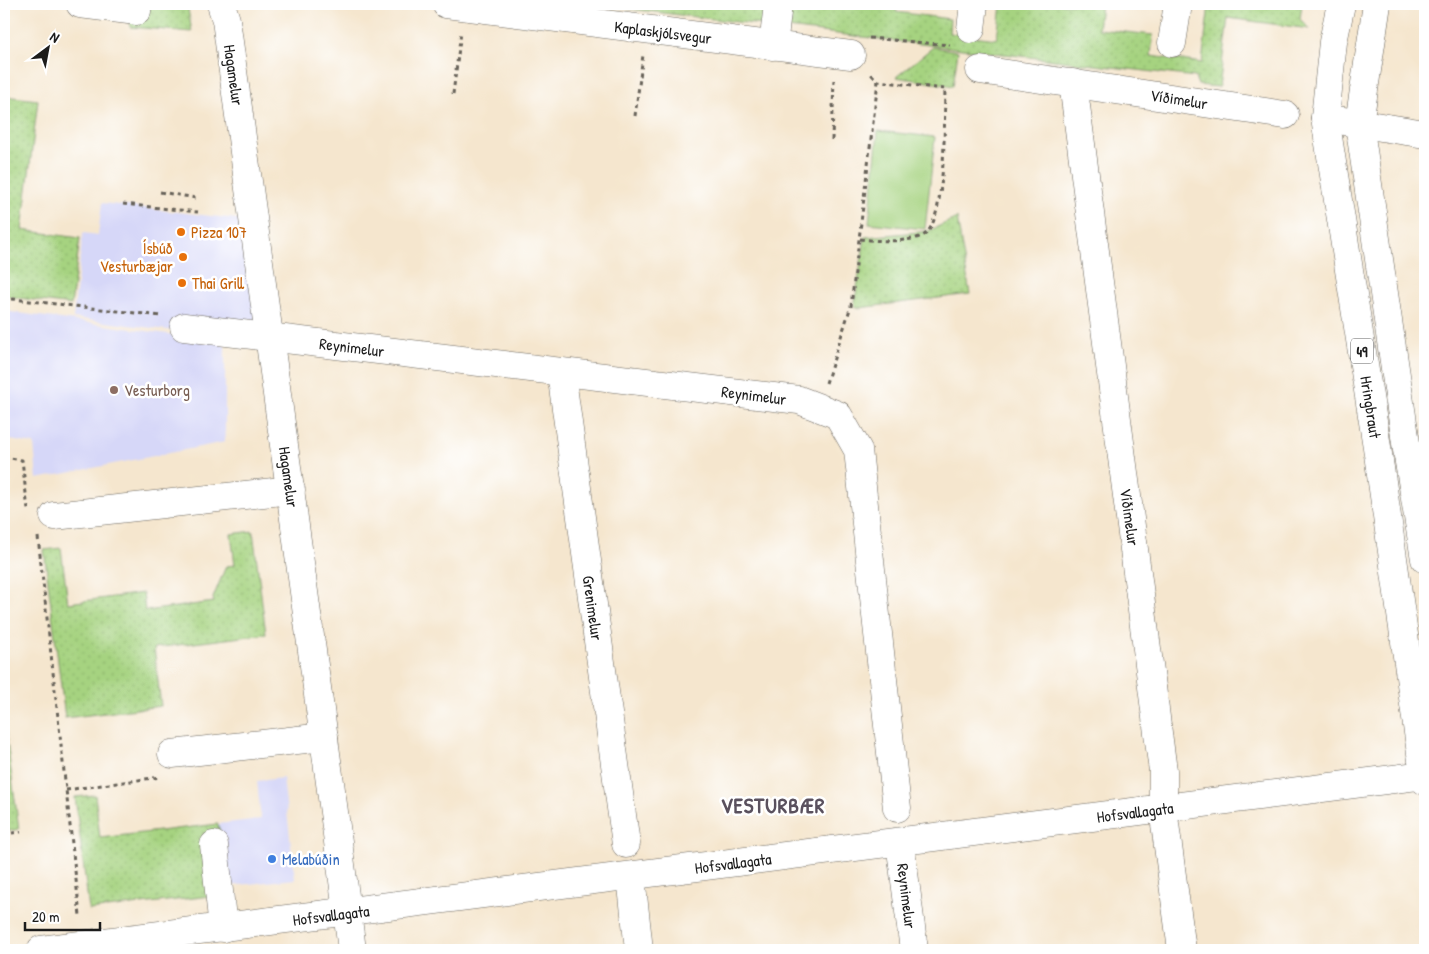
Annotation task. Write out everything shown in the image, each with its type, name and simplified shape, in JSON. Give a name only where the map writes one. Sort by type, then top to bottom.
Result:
[{"type":"street","points":[[80,4],[137,11],[138,4]]},
{"type":"street","name":"Hagamelur","points":[[221,4],[226,20],[270,337],[352,950]]},
{"type":"street","points":[[773,46],[778,4]]},
{"type":"street","points":[[1172,43],[1178,4]]},
{"type":"street","name":"Hringbraut","points":[[1341,4],[1334,42],[1325,118],[1377,447],[1425,777]]},
{"type":"street","name":"Hringbraut","points":[[1377,4],[1359,123],[1425,559]]},
{"type":"street","name":"Kaplaskjólsvegur","points":[[455,5],[844,54]]},
{"type":"street","name":"Víðimelur","points":[[980,70],[1285,115]]},
{"type":"street","name":"Víðimelur","points":[[1073,83],[1163,771],[1163,808],[1182,950]]},
{"type":"street","points":[[1325,118],[1425,134]]},
{"type":"street","name":"Reynimelur","points":[[173,322],[270,337],[799,400],[838,415],[858,450],[897,808]]},
{"type":"street","name":"Grenimelur","points":[[561,372],[626,844]]},
{"type":"street","points":[[41,522],[291,490]]},
{"type":"street","points":[[172,754],[324,737]]},
{"type":"street","name":"Hofsvallagata","points":[[41,950],[1163,808],[1425,777]]},
{"type":"street","name":"Reynimelur","points":[[900,842],[914,950]]},
{"type":"street","points":[[214,845],[223,928]]},
{"type":"street","points":[[630,876],[639,950]]},
{"type":"path","points":[[453,94],[455,5]]},
{"type":"path","points":[[832,140],[844,54],[870,37],[965,26]]},
{"type":"path","points":[[635,116],[646,30]]},
{"type":"path","points":[[844,54],[878,81],[945,89],[940,199],[931,228],[924,235],[906,239],[888,241],[860,239]]},
{"type":"path","points":[[816,407],[851,306],[878,81]]},
{"type":"path","points":[[160,192],[196,198]]},
{"type":"path","points":[[122,204],[198,212]]},
{"type":"path","points":[[4,298],[173,322]]},
{"type":"path","points":[[4,457],[22,460],[27,508],[41,522],[66,790],[80,916]]},
{"type":"path","points":[[66,790],[75,788]]},
{"type":"path","points":[[4,834],[21,832]]},
{"type":"shaded area","points":[[102,203],[252,221],[269,343],[73,318],[83,233],[98,235]]},
{"type":"shaded area","name":"Vesturborg","points":[[4,311],[225,342],[225,442],[37,479],[34,444],[4,439]]},
{"type":"shaded area","points":[[283,778],[295,879],[229,886],[211,896],[203,836],[219,833],[218,824],[261,819],[257,781]]},
{"type":"green space","points":[[132,4],[181,4],[188,9],[192,32],[130,27]]},
{"type":"green space","points":[[588,4],[897,4],[896,12],[950,19],[949,33],[997,39],[1001,4],[1101,4],[1098,29],[1153,35],[1151,56],[1202,63],[1209,4],[1302,4],[1300,19],[1310,29],[1228,18],[1219,87],[1198,85],[1195,77]]},
{"type":"green space","points":[[933,47],[958,51],[953,86],[896,77]]},
{"type":"green space","points":[[4,96],[38,100],[22,230],[80,238],[71,305],[4,296]]},
{"type":"green space","points":[[878,131],[935,137],[925,229],[869,223]]},
{"type":"green space","points":[[957,218],[970,294],[859,308],[854,307],[865,237],[928,231]]},
{"type":"green space","points":[[253,531],[266,634],[154,648],[161,706],[65,718],[44,550],[61,548],[68,603],[143,593],[145,611],[214,602],[213,598],[226,566],[235,565],[231,534]]},
{"type":"green space","points":[[4,720],[19,829],[4,832]]},
{"type":"green space","points":[[95,795],[100,838],[218,824],[220,833],[203,836],[211,896],[89,910],[75,797]]},
{"type":"place","name":"Pizza 107","points":[[181,232]]},
{"type":"place","name":"Ísbúð Vesturbæjar","points":[[183,257]]},
{"type":"place","name":"Thai Grill","points":[[182,283]]},
{"type":"place","name":"Vesturborg","points":[[114,390]]},
{"type":"place","name":"Melabúðin","points":[[272,859]]},
{"type":"district","name":"VESTURBÆR","points":[[773,805]]}]
